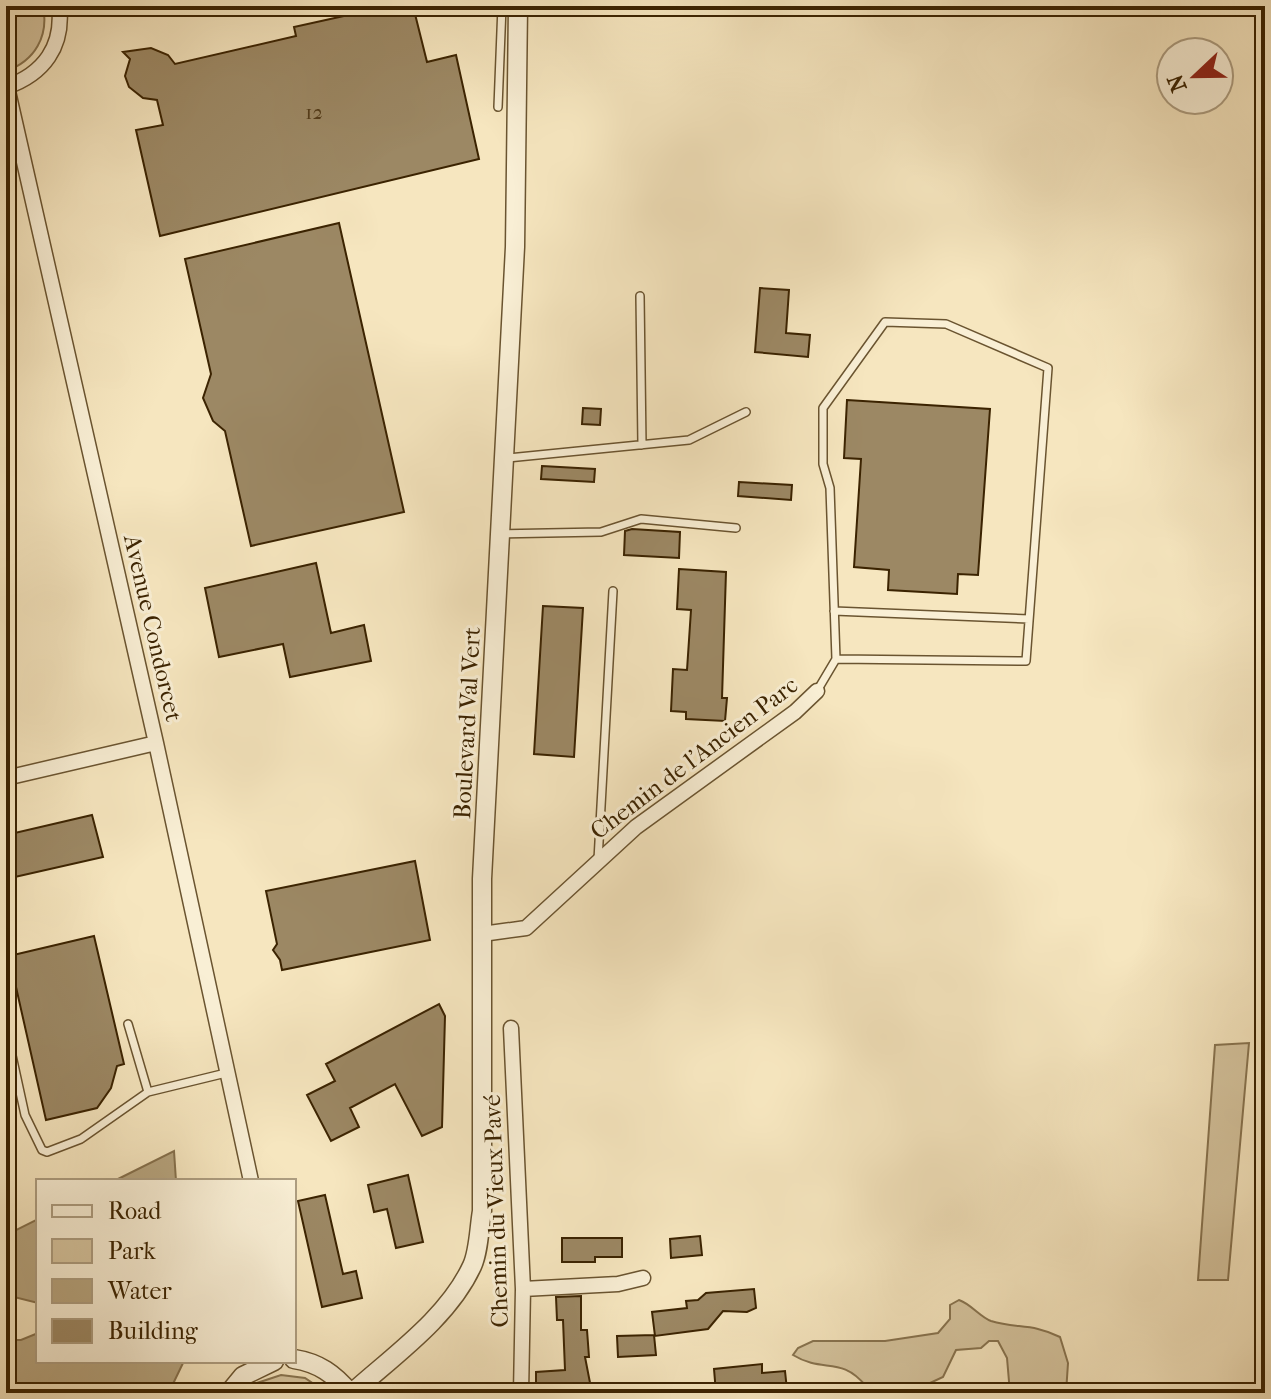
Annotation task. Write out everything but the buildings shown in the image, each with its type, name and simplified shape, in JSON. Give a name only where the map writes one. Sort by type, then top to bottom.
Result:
[{"type":"street","points":[[6,87],[28,79],[45,64],[56,45],[61,23],[59,6]]},
{"type":"street","name":"Boulevard Val Vert","points":[[351,1393],[416,1336],[454,1294],[472,1265],[482,1211],[482,934],[515,247],[518,6]]},
{"type":"street","name":"Avenue Condorcet","points":[[6,87],[156,743],[251,1179]]},
{"type":"street","name":"Chemin de l'Ancien Parc","points":[[482,934],[526,928],[598,860],[678,794],[795,712],[817,691]]},
{"type":"street","points":[[6,778],[156,743]]},
{"type":"street","name":"Chemin du Vieux Pavé","points":[[511,1028],[523,1289],[521,1393]]},
{"type":"street","points":[[523,1289],[618,1284],[643,1278]]},
{"type":"street","points":[[296,1357],[318,1365],[337,1377],[351,1393]]},
{"type":"street","points":[[229,1393],[243,1376],[263,1363]]},
{"type":"lane","points":[[498,107],[502,6]]},
{"type":"lane","points":[[640,296],[642,445]]},
{"type":"lane","points":[[817,691],[836,659],[830,488],[823,464],[823,408],[885,322],[946,324],[1048,368],[1026,661],[836,659]]},
{"type":"lane","points":[[505,458],[689,440],[746,412]]},
{"type":"lane","points":[[501,534],[601,532],[641,519],[736,528]]},
{"type":"lane","points":[[598,860],[613,591]]},
{"type":"lane","points":[[834,611],[1029,619]]},
{"type":"lane","points":[[128,1024],[148,1092]]},
{"type":"lane","points":[[6,1028],[25,1115],[42,1150],[47,1152],[81,1139],[148,1092],[226,1073]]},
{"type":"lane","points":[[6,1131],[10,1141],[6,1158]]},
{"type":"green space","points":[[6,6],[43,6],[44,27],[32,54],[6,71]]},
{"type":"green space","points":[[1249,1043],[1228,1280],[1198,1280],[1215,1045]]},
{"type":"green space","points":[[959,1300],[991,1321],[1041,1330],[1060,1337],[1068,1363],[1066,1393],[1010,1393],[1007,1358],[998,1341],[989,1341],[981,1348],[956,1350],[943,1377],[930,1383],[929,1393],[867,1393],[866,1386],[848,1371],[814,1364],[793,1355],[798,1348],[813,1341],[885,1341],[938,1333],[950,1319],[950,1305]]},
{"type":"green space","points":[[281,1375],[305,1378],[327,1393],[246,1393],[257,1383]]},
{"type":"water","points":[[174,1151],[176,1179],[118,1179]]},
{"type":"water","points":[[36,1220],[36,1302],[6,1295],[6,1235]]},
{"type":"water","points":[[36,1334],[36,1363],[183,1363],[171,1388],[143,1393],[6,1393],[6,1340],[21,1340]]}]
